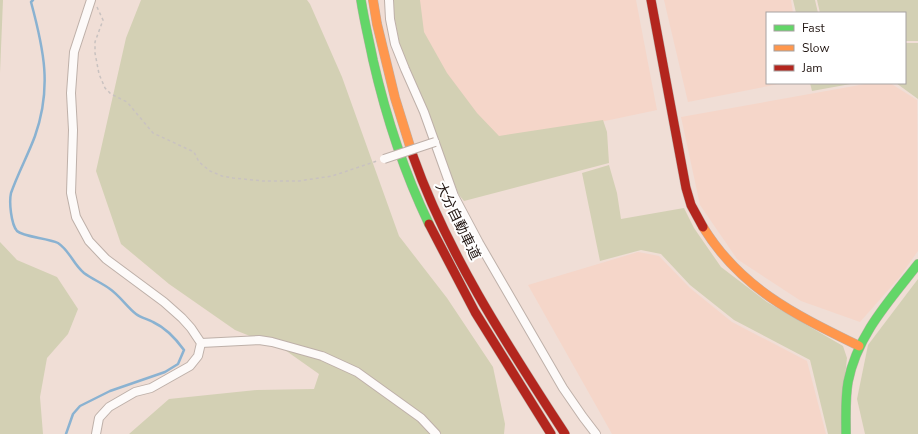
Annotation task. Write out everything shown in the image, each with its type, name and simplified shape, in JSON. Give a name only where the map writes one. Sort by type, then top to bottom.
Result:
[{"type":"main road","name":"大分自動車道","points":[[361,0],[376,72],[392,132],[410,182],[436,240],[519,384],[551,434]]},
{"type":"main road","name":"大分自動車道","points":[[373,0],[387,70],[404,129],[422,180],[447,235],[490,314],[565,434]]},
{"type":"main road","points":[[651,0],[683,175],[691,205],[706,232],[738,270],[756,287],[771,298],[812,322],[859,346]]},
{"type":"main road","points":[[846,434],[848,381],[859,346],[875,321],[918,264]]},
{"type":"street","points":[[389,0],[390,19],[395,44],[404,69],[424,112],[454,196],[479,243],[563,388],[596,434]]},
{"type":"street","points":[[94,3],[74,52],[71,93],[73,130],[71,193],[76,217],[89,241],[106,259],[178,314],[191,328],[201,343],[198,356],[190,366],[151,388],[135,392],[109,407],[99,418],[96,434]]},
{"type":"street","points":[[384,159],[435,142]]},
{"type":"street","points":[[201,343],[259,340],[272,342],[322,356],[357,372],[421,418],[436,434]]},
{"type":"path","points":[[94,3],[103,20],[95,42],[95,53],[99,74],[105,88],[111,94],[127,102],[153,133],[194,152],[199,162],[210,171],[222,176],[233,178],[263,181],[299,181],[332,176],[384,159]]},
{"type":"shaded area","points":[[0,0],[3,0],[0,73]]},
{"type":"shaded area","points":[[141,0],[307,0],[342,77],[399,236],[447,298],[493,367],[505,424],[504,434],[129,434],[169,399],[257,390],[314,389],[319,374],[285,350],[235,330],[169,284],[121,244],[96,171],[126,38]]},
{"type":"shaded area","points":[[391,0],[420,0],[424,32],[447,73],[477,113],[499,136],[603,120],[607,132],[609,163],[464,201],[459,195],[403,61]]},
{"type":"shaded area","points":[[410,0],[636,0],[657,110],[487,146],[445,104]]},
{"type":"shaded area","points":[[664,0],[791,0],[793,12],[766,12],[766,84],[779,84],[688,102]]},
{"type":"shaded area","points":[[793,0],[815,0],[818,12],[796,12]]},
{"type":"shaded area","points":[[817,0],[918,0],[918,41],[906,41],[906,12],[820,12]]},
{"type":"shaded area","points":[[906,43],[918,43],[918,99],[897,84],[906,84]]},
{"type":"shaded area","points":[[810,84],[850,84],[812,91]]},
{"type":"shaded area","points":[[865,84],[892,84],[917,100],[918,251],[899,278],[860,322],[801,301],[737,259],[700,205],[681,117]]},
{"type":"shaded area","points":[[609,165],[617,193],[621,219],[684,208],[694,228],[721,267],[767,302],[843,346],[847,358],[844,386],[843,434],[828,434],[810,360],[734,320],[690,285],[661,254],[641,250],[600,261],[582,173]]},
{"type":"shaded area","points":[[0,242],[17,260],[57,277],[78,309],[68,334],[47,358],[40,397],[43,434],[0,434]]},
{"type":"shaded area","points":[[638,252],[659,256],[690,288],[732,322],[807,361],[826,434],[612,434],[528,285]]},
{"type":"shaded area","points":[[918,279],[918,434],[865,434],[857,399],[868,345]]},
{"type":"waterway","points":[[33,0],[31,2],[40,36],[45,85],[40,118],[35,136],[11,193],[11,213],[15,228],[17,231],[25,235],[58,243],[66,250],[84,273],[114,292],[140,317],[158,324],[174,338],[184,350],[178,364],[165,372],[110,391],[80,406],[73,414],[66,434]]},
{"type":"traffic: fast","points":[[361,0],[373,60],[396,144],[429,224]]},
{"type":"traffic: fast","points":[[846,434],[847,388],[852,365],[876,319],[918,264]]},
{"type":"traffic: slow","points":[[373,0],[377,24],[395,98],[413,156]]},
{"type":"traffic: slow","points":[[703,227],[718,249],[752,284],[792,311],[859,346]]},
{"type":"traffic: jam","points":[[651,0],[686,188],[691,205],[703,227]]},
{"type":"traffic: jam","points":[[413,156],[427,193],[461,264],[501,333],[565,434]]},
{"type":"traffic: jam","points":[[429,224],[475,312],[551,434]]}]
